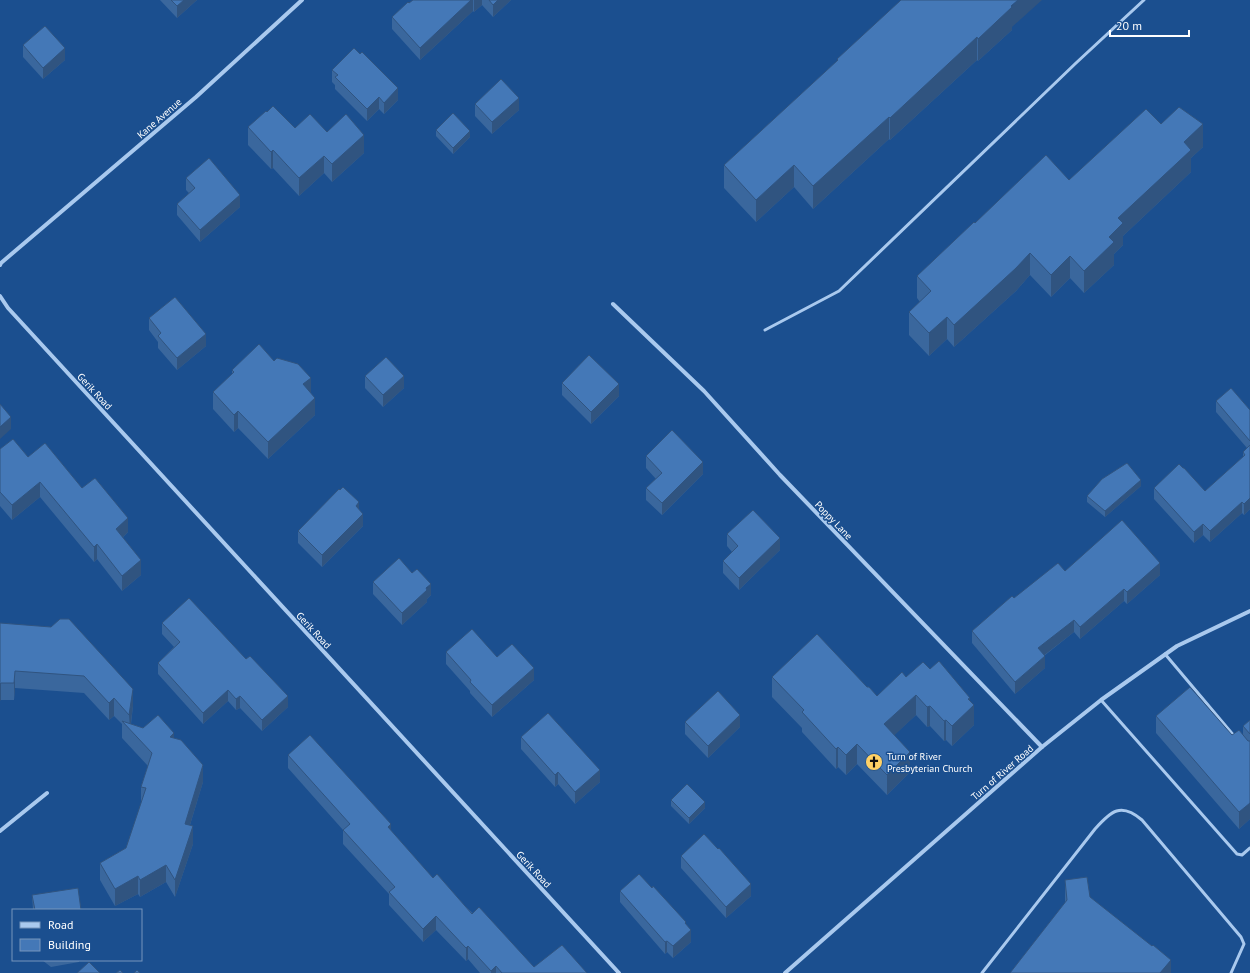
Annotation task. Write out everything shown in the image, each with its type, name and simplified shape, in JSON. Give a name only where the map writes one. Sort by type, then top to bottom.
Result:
[{"type":"street","name":"Kane Avenue","points":[[0,265],[196,97],[302,0]]},
{"type":"street","name":"Gerik Road","points":[[0,296],[13,313],[619,973]]},
{"type":"street","name":"Poppy Lane","points":[[613,304],[704,391],[785,481],[1042,747]]},
{"type":"street","name":"Turn of River Road","points":[[785,973],[1042,747],[1101,700],[1176,646],[1250,611]]},
{"type":"street","points":[[0,831],[47,793]]},
{"type":"lane","points":[[765,330],[839,291],[1076,63],[1144,0]]},
{"type":"lane","points":[[1165,654],[1240,743]]},
{"type":"lane","points":[[1101,700],[1237,854],[1242,855],[1250,848]]},
{"type":"lane","points":[[982,973],[1095,829],[1105,818],[1115,811],[1125,810],[1133,812],[1142,820],[1241,937],[1244,944],[1231,973]]},
{"type":"building","points":[[171,0],[184,0],[177,6]]},
{"type":"building","points":[[413,0],[471,0],[420,48],[392,17],[408,2],[409,3]]},
{"type":"building","points":[[489,0],[498,0],[493,5]]},
{"type":"building","points":[[901,0],[1018,0],[978,39],[977,37],[890,118],[889,117],[813,186],[794,165],[756,200],[724,165]]},
{"type":"building","points":[[45,26],[65,48],[43,68],[23,45]]},
{"type":"building","points":[[354,48],[360,54],[362,52],[398,88],[384,103],[379,97],[367,109],[335,77],[338,75],[332,70]]},
{"type":"building","points":[[501,79],[519,98],[492,122],[475,104]]},
{"type":"building","points":[[273,106],[295,128],[310,114],[327,132],[346,114],[364,135],[332,164],[324,156],[299,178],[273,150],[271,152],[248,127]]},
{"type":"building","points":[[1179,107],[1203,124],[1184,142],[1191,150],[1118,218],[1123,223],[1109,237],[1114,242],[1084,271],[1070,256],[1051,275],[1030,253],[1016,268],[954,325],[947,317],[929,333],[909,312],[931,291],[917,276],[1046,155],[1069,180],[1146,109],[1161,124]]},
{"type":"building","points":[[453,113],[470,131],[453,148],[436,130]]},
{"type":"building","points":[[209,158],[240,195],[200,230],[177,204],[195,188],[186,178]]},
{"type":"building","points":[[175,297],[206,334],[177,358],[158,336],[161,333],[149,318]]},
{"type":"building","points":[[259,344],[274,361],[277,358],[298,364],[311,378],[303,384],[315,398],[268,442],[238,411],[234,415],[213,392],[234,372],[232,370]]},
{"type":"building","points":[[589,355],[619,384],[591,412],[562,383]]},
{"type":"building","points":[[386,357],[404,376],[383,395],[365,376]]},
{"type":"building","points":[[1231,388],[1250,410],[1250,441],[1216,401]]},
{"type":"building","points":[[0,404],[11,417],[0,427]]},
{"type":"building","points":[[672,430],[703,462],[662,503],[646,488],[662,473],[646,456]]},
{"type":"building","points":[[13,439],[28,457],[45,443],[82,488],[95,478],[128,518],[116,529],[141,560],[122,576],[97,544],[94,547],[40,482],[12,505],[0,492],[0,449]]},
{"type":"building","points":[[1250,445],[1250,498],[1244,504],[1242,502],[1210,531],[1203,524],[1194,532],[1154,488],[1179,464],[1205,491],[1245,455],[1243,452]]},
{"type":"building","points":[[1127,463],[1141,480],[1105,511],[1087,496],[1102,479]]},
{"type":"building","points":[[343,487],[359,502],[356,506],[363,514],[322,555],[298,531],[339,489],[340,490]]},
{"type":"building","points":[[753,510],[780,538],[739,578],[723,561],[738,546],[727,534]]},
{"type":"building","points":[[1122,520],[1160,563],[1127,592],[1124,589],[1080,627],[1074,620],[1038,648],[1045,656],[1015,682],[972,631],[1012,596],[1014,598],[1058,563],[1065,571]]},
{"type":"building","points":[[399,558],[412,573],[417,569],[431,584],[426,588],[427,590],[402,613],[373,582]]},
{"type":"building","points":[[189,598],[246,659],[250,656],[288,696],[262,720],[240,696],[236,699],[228,690],[203,713],[158,663],[180,642],[162,623]]},
{"type":"building","points":[[60,619],[69,619],[133,689],[129,715],[114,698],[109,703],[84,676],[15,671],[14,683],[0,684],[0,623],[51,627]]},
{"type":"building","points":[[472,629],[497,657],[512,644],[534,668],[492,705],[470,682],[471,680],[446,652]]},
{"type":"building","points":[[817,634],[877,696],[902,672],[906,677],[923,662],[930,669],[939,661],[970,698],[968,699],[974,705],[952,726],[946,720],[944,721],[930,706],[927,707],[916,695],[884,724],[910,752],[887,775],[857,744],[846,755],[838,747],[836,749],[802,712],[804,710],[772,677]]},
{"type":"building","points":[[1190,687],[1232,735],[1239,730],[1248,741],[1250,741],[1250,803],[1239,812],[1156,716]]},
{"type":"building","points":[[718,691],[740,715],[708,746],[685,722]]},
{"type":"building","points":[[548,713],[600,770],[575,792],[558,772],[555,775],[521,737]]},
{"type":"building","points":[[158,715],[174,733],[170,737],[181,740],[203,765],[185,824],[193,826],[175,880],[166,865],[140,880],[138,876],[115,889],[100,863],[126,848],[146,788],[141,787],[152,753],[122,721],[143,728]]},
{"type":"building","points":[[1250,720],[1250,734],[1243,726]]},
{"type":"building","points":[[310,735],[391,824],[388,827],[433,878],[437,874],[472,914],[479,907],[534,967],[562,945],[587,973],[502,973],[496,966],[491,971],[468,946],[466,948],[436,916],[423,929],[389,892],[395,887],[343,830],[350,824],[288,755]]},
{"type":"building","points":[[687,784],[705,802],[689,818],[671,800]]},
{"type":"building","points":[[704,834],[718,849],[719,848],[751,884],[726,907],[681,856]]},
{"type":"building","points":[[639,874],[652,888],[653,886],[686,922],[685,923],[691,930],[673,946],[667,941],[665,942],[620,891]]},
{"type":"building","points":[[1087,877],[1090,897],[1171,960],[1160,973],[1010,973],[1067,900],[1065,880]]},
{"type":"building","points":[[78,888],[81,909],[35,909],[32,895]]},
{"type":"building","points":[[89,962],[100,973],[77,973]]},
{"type":"building","points":[[120,970],[123,973],[116,973]]},
{"type":"place","name":"Turn of River Presbyterian Church","points":[[874,762]]}]
